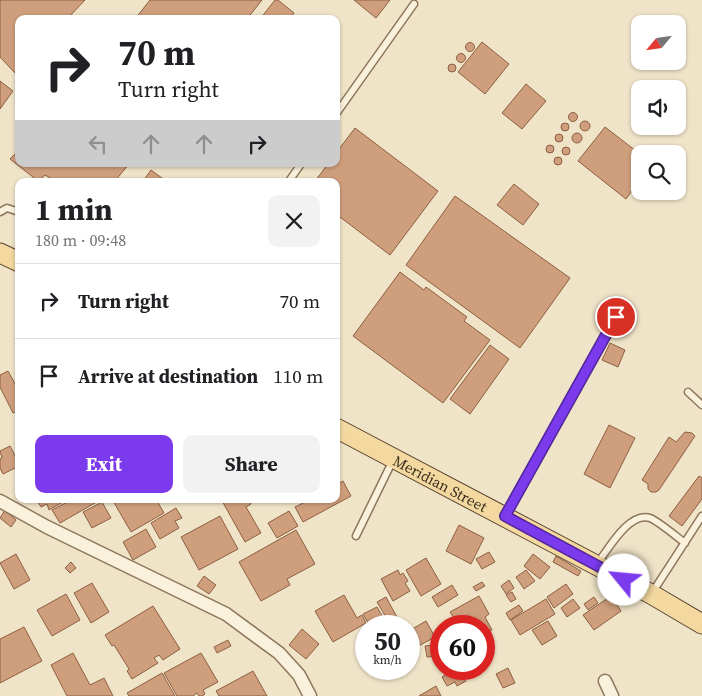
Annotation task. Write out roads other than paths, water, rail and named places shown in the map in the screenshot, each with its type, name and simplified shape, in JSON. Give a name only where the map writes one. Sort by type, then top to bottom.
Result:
[{"type":"main road","points":[[0,253],[15,260]]},
{"type":"main road","name":"Meridian Street","points":[[340,430],[651,594],[702,624]]},
{"type":"street","points":[[0,501],[47,527],[226,614],[279,653],[299,675],[310,696]]},
{"type":"street","points":[[605,681],[612,696]]},
{"type":"lane","points":[[340,108],[414,4]]},
{"type":"lane","points":[[291,178],[299,167]]},
{"type":"lane","points":[[0,212],[7,208],[15,211]]},
{"type":"lane","points":[[505,516],[616,317]]},
{"type":"lane","points":[[688,392],[702,405]]},
{"type":"lane","points":[[356,536],[394,459]]},
{"type":"lane","points":[[651,594],[702,516]]},
{"type":"lane","points":[[596,565],[628,523],[638,517],[650,518],[685,543]]}]
